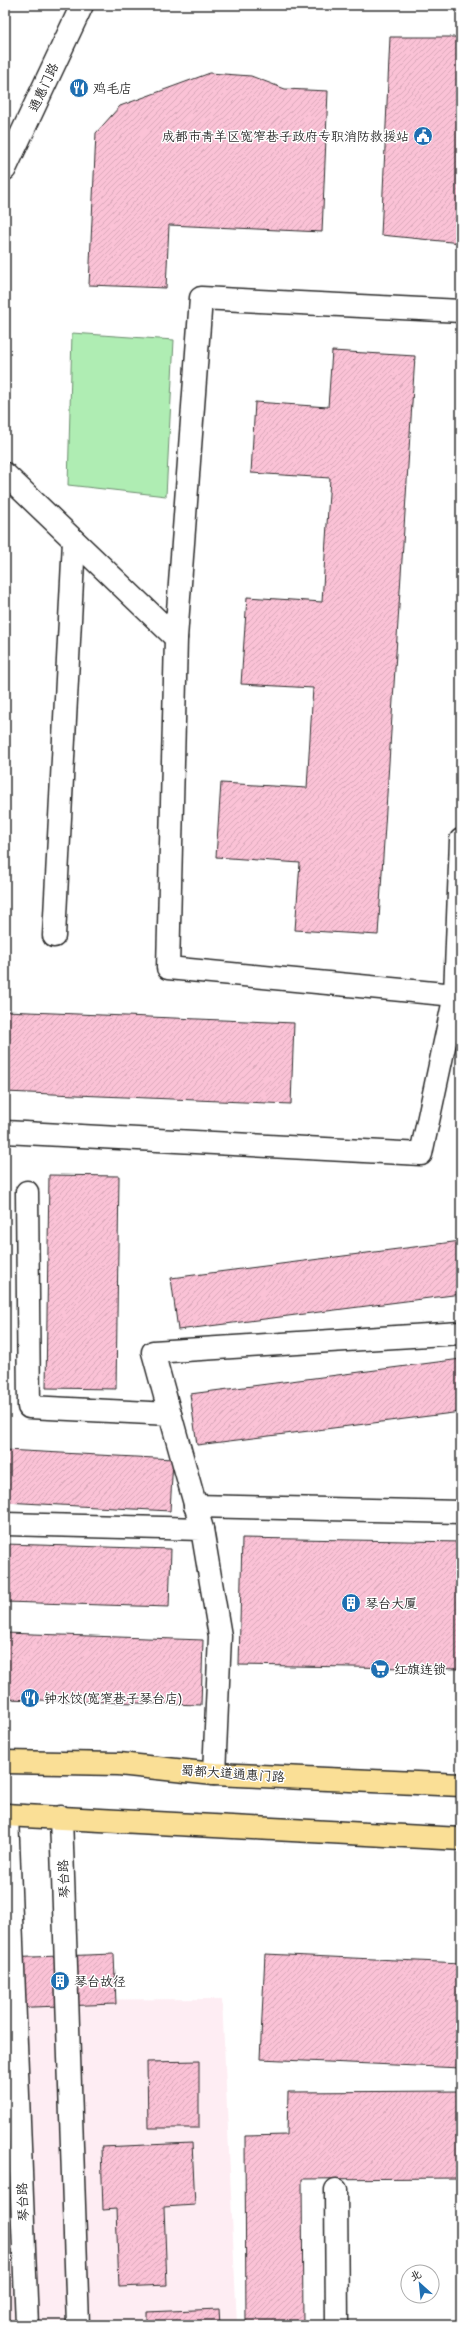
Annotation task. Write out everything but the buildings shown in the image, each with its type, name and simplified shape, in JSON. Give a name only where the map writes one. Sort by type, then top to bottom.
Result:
[{"type":"main road","name":"蜀都大道通惠门路","points":[[5,1762],[119,1764],[214,1774],[461,1785]]},
{"type":"main road","points":[[6,1815],[461,1838]]},
{"type":"street","name":"通惠门路","points":[[5,169],[82,5]]},
{"type":"street","points":[[455,995],[168,968],[176,638],[201,298],[461,311]]},
{"type":"street","points":[[5,474],[176,638]]},
{"type":"street","points":[[54,936],[74,541]]},
{"type":"street","points":[[5,1132],[421,1154],[455,995],[461,840]]},
{"type":"street","points":[[27,1192],[29,1407],[170,1414]]},
{"type":"street","points":[[214,1774],[220,1636],[202,1529],[153,1352],[461,1333]]},
{"type":"street","points":[[195,1506],[461,1512]]},
{"type":"street","points":[[5,1524],[202,1529]]},
{"type":"street","name":"琴台路","points":[[6,1815],[27,2325]]},
{"type":"street","name":"琴台路","points":[[61,1817],[78,2325]]},
{"type":"street","points":[[336,2190],[337,2325]]},
{"type":"shaded area","points":[[222,1999],[237,2325],[5,2325],[5,2000]]},
{"type":"green space","points":[[72,333],[174,340],[166,496],[68,485]]},
{"type":"place","name":"鸡毛店","points":[[79,88]]},
{"type":"place","name":"成都市青羊区宽窄巷子政府专职消防救援站","points":[[423,136]]},
{"type":"place","name":"琴台大厦","points":[[351,1603]]},
{"type":"place","name":"红旗连锁","points":[[380,1669]]},
{"type":"place","name":"钟水饺(宽窄巷子琴台店)","points":[[30,1698]]},
{"type":"place","name":"琴台故径","points":[[60,1981]]}]
